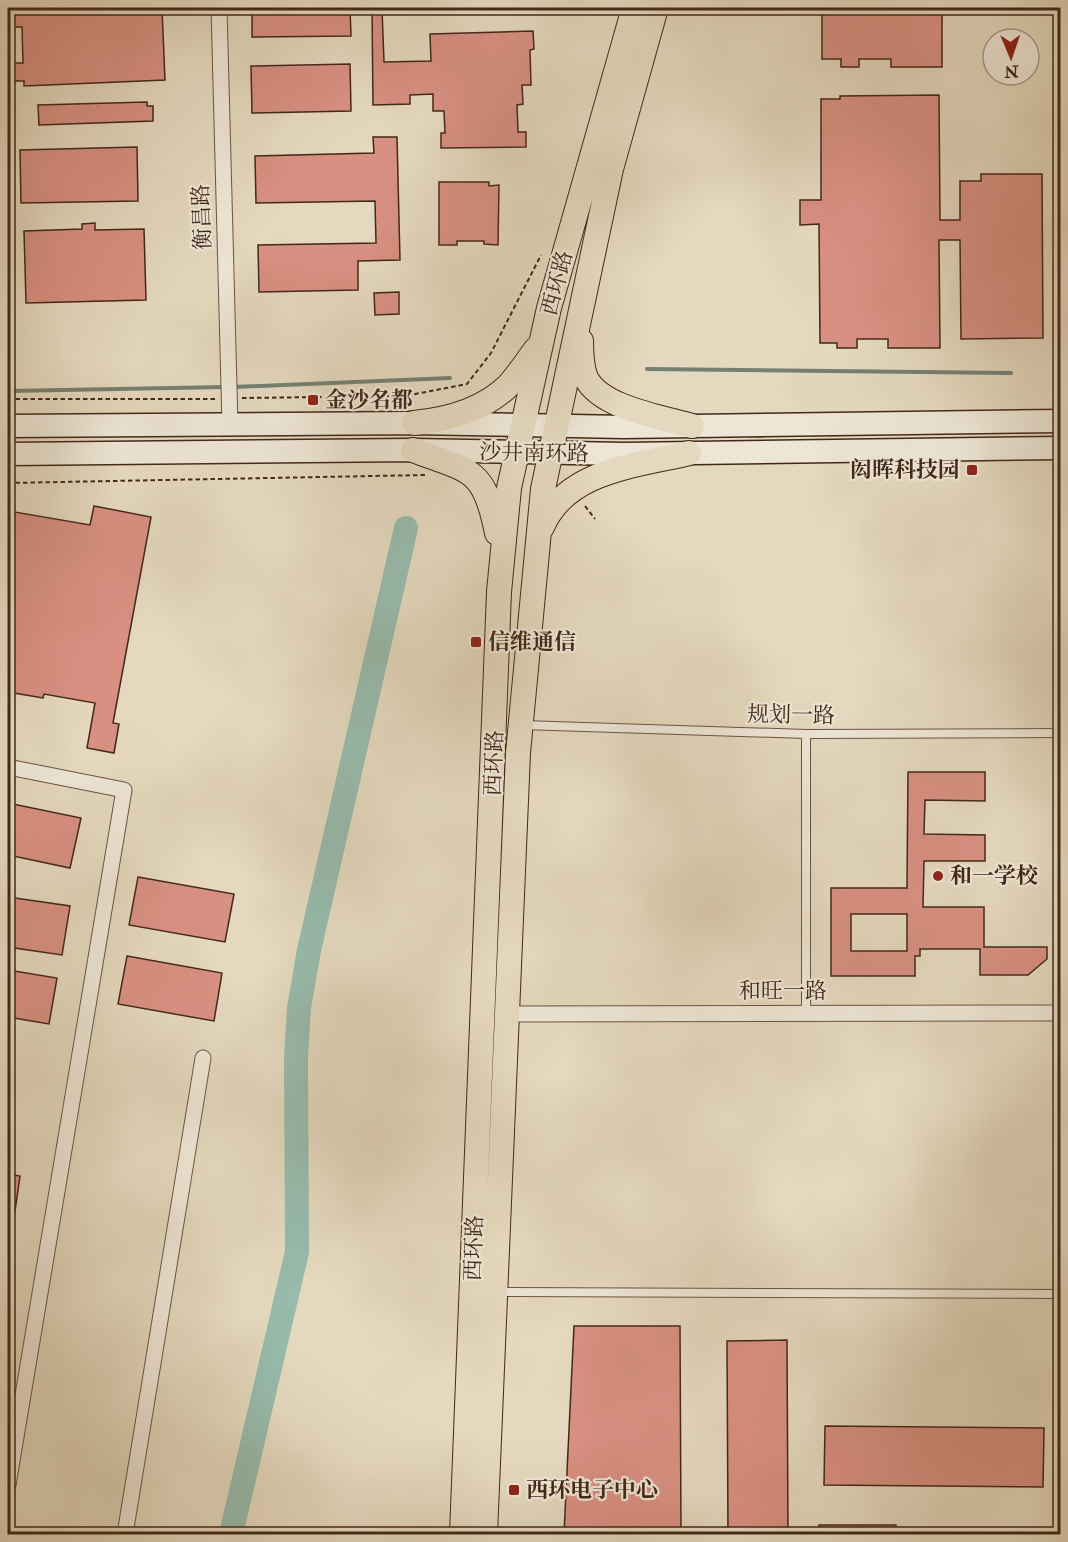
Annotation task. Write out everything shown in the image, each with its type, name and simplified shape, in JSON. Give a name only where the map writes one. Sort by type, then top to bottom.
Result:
[{"type":"main road","name":"西环路","points":[[462,1534],[502,557],[509,488],[549,308],[634,8]]},
{"type":"main road","name":"西环路","points":[[485,1534],[520,725],[543,489],[611,169],[656,8]]},
{"type":"main road","points":[[580,314],[583,370],[595,389],[613,402],[692,426]]},
{"type":"main road","points":[[414,423],[444,418],[485,402],[508,386],[541,342]]},
{"type":"main road","name":"沙井南环路","points":[[8,426],[414,423],[692,426],[1060,421]]},
{"type":"main road","name":"沙井南环路","points":[[8,454],[413,450],[689,453],[1060,448]]},
{"type":"main road","points":[[413,450],[465,470],[484,487],[490,498],[502,557]]},
{"type":"main road","points":[[539,531],[557,503],[586,480],[689,453]]},
{"type":"street","name":"衡昌路","points":[[219,8],[230,425]]},
{"type":"street","points":[[8,767],[124,790],[8,1485]]},
{"type":"street","name":"和旺一路","points":[[507,1014],[1060,1013]]},
{"type":"street","points":[[125,1534],[202,1058]]},
{"type":"lane","name":"规划一路","points":[[520,725],[806,734],[1060,733]]},
{"type":"lane","points":[[806,734],[806,1014]]},
{"type":"lane","points":[[495,1292],[1060,1294]]},
{"type":"path","points":[[8,399],[405,396],[468,384],[491,353],[541,255]]},
{"type":"path","points":[[8,483],[427,475]]},
{"type":"path","points":[[585,506],[595,519]]},
{"type":"building","points":[[252,8],[350,8],[351,36],[252,37]]},
{"type":"building","points":[[372,8],[382,8],[384,62],[431,61],[430,34],[533,31],[534,49],[530,50],[531,85],[522,85],[523,104],[517,105],[518,132],[526,132],[526,147],[441,148],[441,133],[445,133],[444,111],[433,111],[433,94],[410,95],[410,104],[373,105]]},
{"type":"building","points":[[822,8],[942,8],[942,67],[891,67],[891,59],[859,59],[859,67],[841,67],[841,59],[822,59]]},
{"type":"building","points":[[162,9],[165,80],[24,86],[24,81],[8,81],[8,63],[23,63],[22,27],[8,27],[8,14]]},
{"type":"building","points":[[350,64],[351,111],[252,113],[251,66]]},
{"type":"building","points":[[939,95],[940,220],[960,220],[960,181],[981,181],[981,174],[1042,174],[1043,338],[961,339],[960,240],[939,240],[940,348],[888,348],[888,339],[857,339],[857,348],[837,348],[837,343],[820,343],[819,224],[800,225],[800,200],[821,200],[821,99],[840,99],[840,96]]},
{"type":"building","points":[[147,102],[147,106],[153,106],[153,121],[39,125],[38,105]]},
{"type":"building","points":[[373,137],[397,137],[400,260],[358,261],[358,290],[259,292],[258,245],[376,243],[375,201],[256,203],[255,156],[374,153]]},
{"type":"building","points":[[137,147],[138,201],[21,203],[20,150]]},
{"type":"building","points":[[439,182],[489,182],[489,186],[499,185],[498,245],[484,244],[484,241],[457,241],[457,245],[439,245]]},
{"type":"building","points":[[95,223],[95,230],[144,229],[146,300],[26,303],[24,231],[82,229],[82,224]]},
{"type":"building","points":[[399,292],[399,314],[375,315],[374,293]]},
{"type":"building","points":[[94,506],[151,517],[113,723],[119,724],[114,753],[87,748],[95,703],[44,694],[43,698],[8,692],[8,558],[15,512],[90,525]]},
{"type":"building","points":[[908,772],[985,772],[985,801],[925,800],[924,834],[985,835],[985,861],[924,861],[923,907],[984,907],[984,947],[1047,947],[1047,959],[1028,975],[980,975],[980,949],[920,949],[920,956],[915,956],[915,976],[831,976],[831,888],[907,888]],"holes":[[[851,914],[907,914],[907,951],[851,951]]]},
{"type":"building","points":[[8,803],[81,818],[70,868],[8,855]]},
{"type":"building","points":[[138,877],[234,894],[225,942],[129,925]]},
{"type":"building","points":[[8,897],[70,906],[62,955],[8,947]]},
{"type":"building","points":[[127,956],[222,973],[214,1021],[118,1004]]},
{"type":"building","points":[[8,970],[57,978],[49,1024],[8,1017]]},
{"type":"building","points":[[8,1174],[20,1176],[14,1218],[8,1218]]},
{"type":"building","points":[[574,1326],[680,1326],[681,1534],[564,1534]]},
{"type":"building","points":[[787,1340],[788,1534],[728,1534],[727,1341]]},
{"type":"building","points":[[825,1426],[1044,1428],[1043,1487],[824,1485]]},
{"type":"building","points":[[819,1525],[896,1525],[896,1534],[819,1534]]},
{"type":"waterway","points":[[647,369],[1011,373]]},
{"type":"waterway","points":[[233,387],[450,378]]},
{"type":"waterway","points":[[8,391],[226,387]]},
{"type":"waterway","points":[[231,1534],[297,1252],[296,1057],[299,1008],[309,950],[406,528]]},
{"type":"place","name":"金沙名都","points":[[313,400]]},
{"type":"place","name":"闳晖科技园","points":[[972,470]]},
{"type":"place","name":"信维通信","points":[[476,642]]},
{"type":"place","name":"和一学校","points":[[938,876]]},
{"type":"place","name":"西环电子中心","points":[[514,1490]]}]
